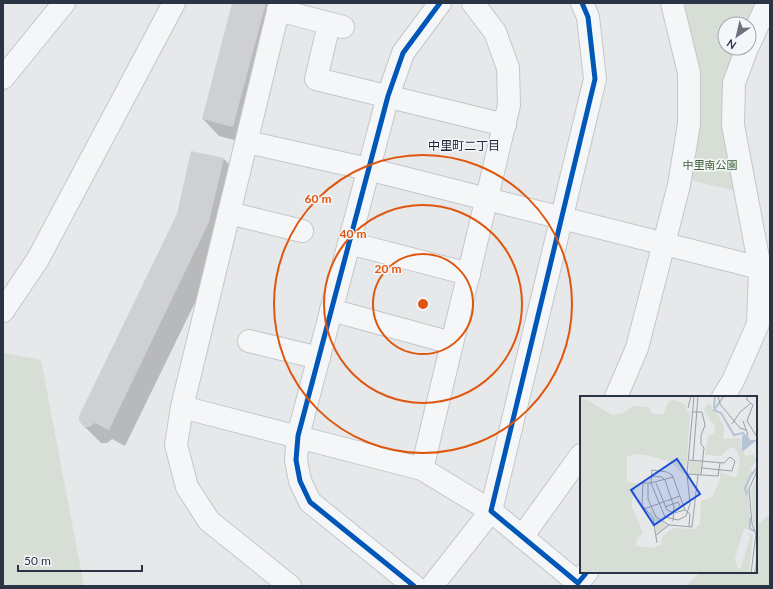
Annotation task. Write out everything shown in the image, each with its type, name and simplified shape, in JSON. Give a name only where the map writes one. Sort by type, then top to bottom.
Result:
[{"type":"street","points":[[3,78],[64,3]]},
{"type":"street","points":[[3,311],[38,259],[174,3]]},
{"type":"street","points":[[414,586],[310,502],[300,481],[296,460],[298,436],[388,96],[403,53],[440,3]]},
{"type":"street","points":[[422,469],[510,105],[508,68],[495,32],[473,3]]},
{"type":"street","points":[[432,586],[491,511],[595,79],[588,16],[582,3]]},
{"type":"street","points":[[616,396],[637,348],[679,185],[689,124],[689,73],[672,3]]},
{"type":"street","points":[[757,27],[768,3]]},
{"type":"street","points":[[290,586],[209,521],[187,487],[176,445],[182,407],[279,7],[336,25],[316,79],[505,125]]},
{"type":"street","points":[[723,396],[733,381],[758,324],[760,268],[732,125],[734,83],[744,56]]},
{"type":"street","points":[[247,142],[368,169],[487,198],[760,268]]},
{"type":"street","points":[[229,214],[302,231]]},
{"type":"street","points":[[349,243],[469,274]]},
{"type":"street","points":[[331,310],[452,343]]},
{"type":"street","points":[[248,341],[319,358]]},
{"type":"street","points":[[182,407],[422,469],[491,511],[522,537],[583,578]]},
{"type":"street","points":[[522,537],[580,456]]},
{"type":"green space","name":"中里南公園","points":[[681,3],[757,3],[751,16],[717,16],[717,56],[738,56],[736,191],[694,181],[688,173]]},
{"type":"green space","points":[[5,353],[41,360],[84,586],[3,586],[3,356]]},
{"type":"green space","points":[[770,514],[770,586],[685,586],[700,573],[757,573],[757,525]]},
{"type":"building","points":[[232,3],[266,3],[233,127],[202,119]]},
{"type":"building","points":[[191,151],[224,158],[209,222],[109,430],[95,423],[90,427],[84,427],[79,421],[79,416],[177,214]]},
{"type":"cycle path","points":[[414,586],[310,502],[300,481],[296,460],[298,436],[388,96],[403,53],[440,3]]},
{"type":"cycle path","points":[[582,3],[588,17],[595,79],[491,511],[578,583],[586,573]]},
{"type":"district","name":"中里町二丁目","points":[[464,146]]}]
